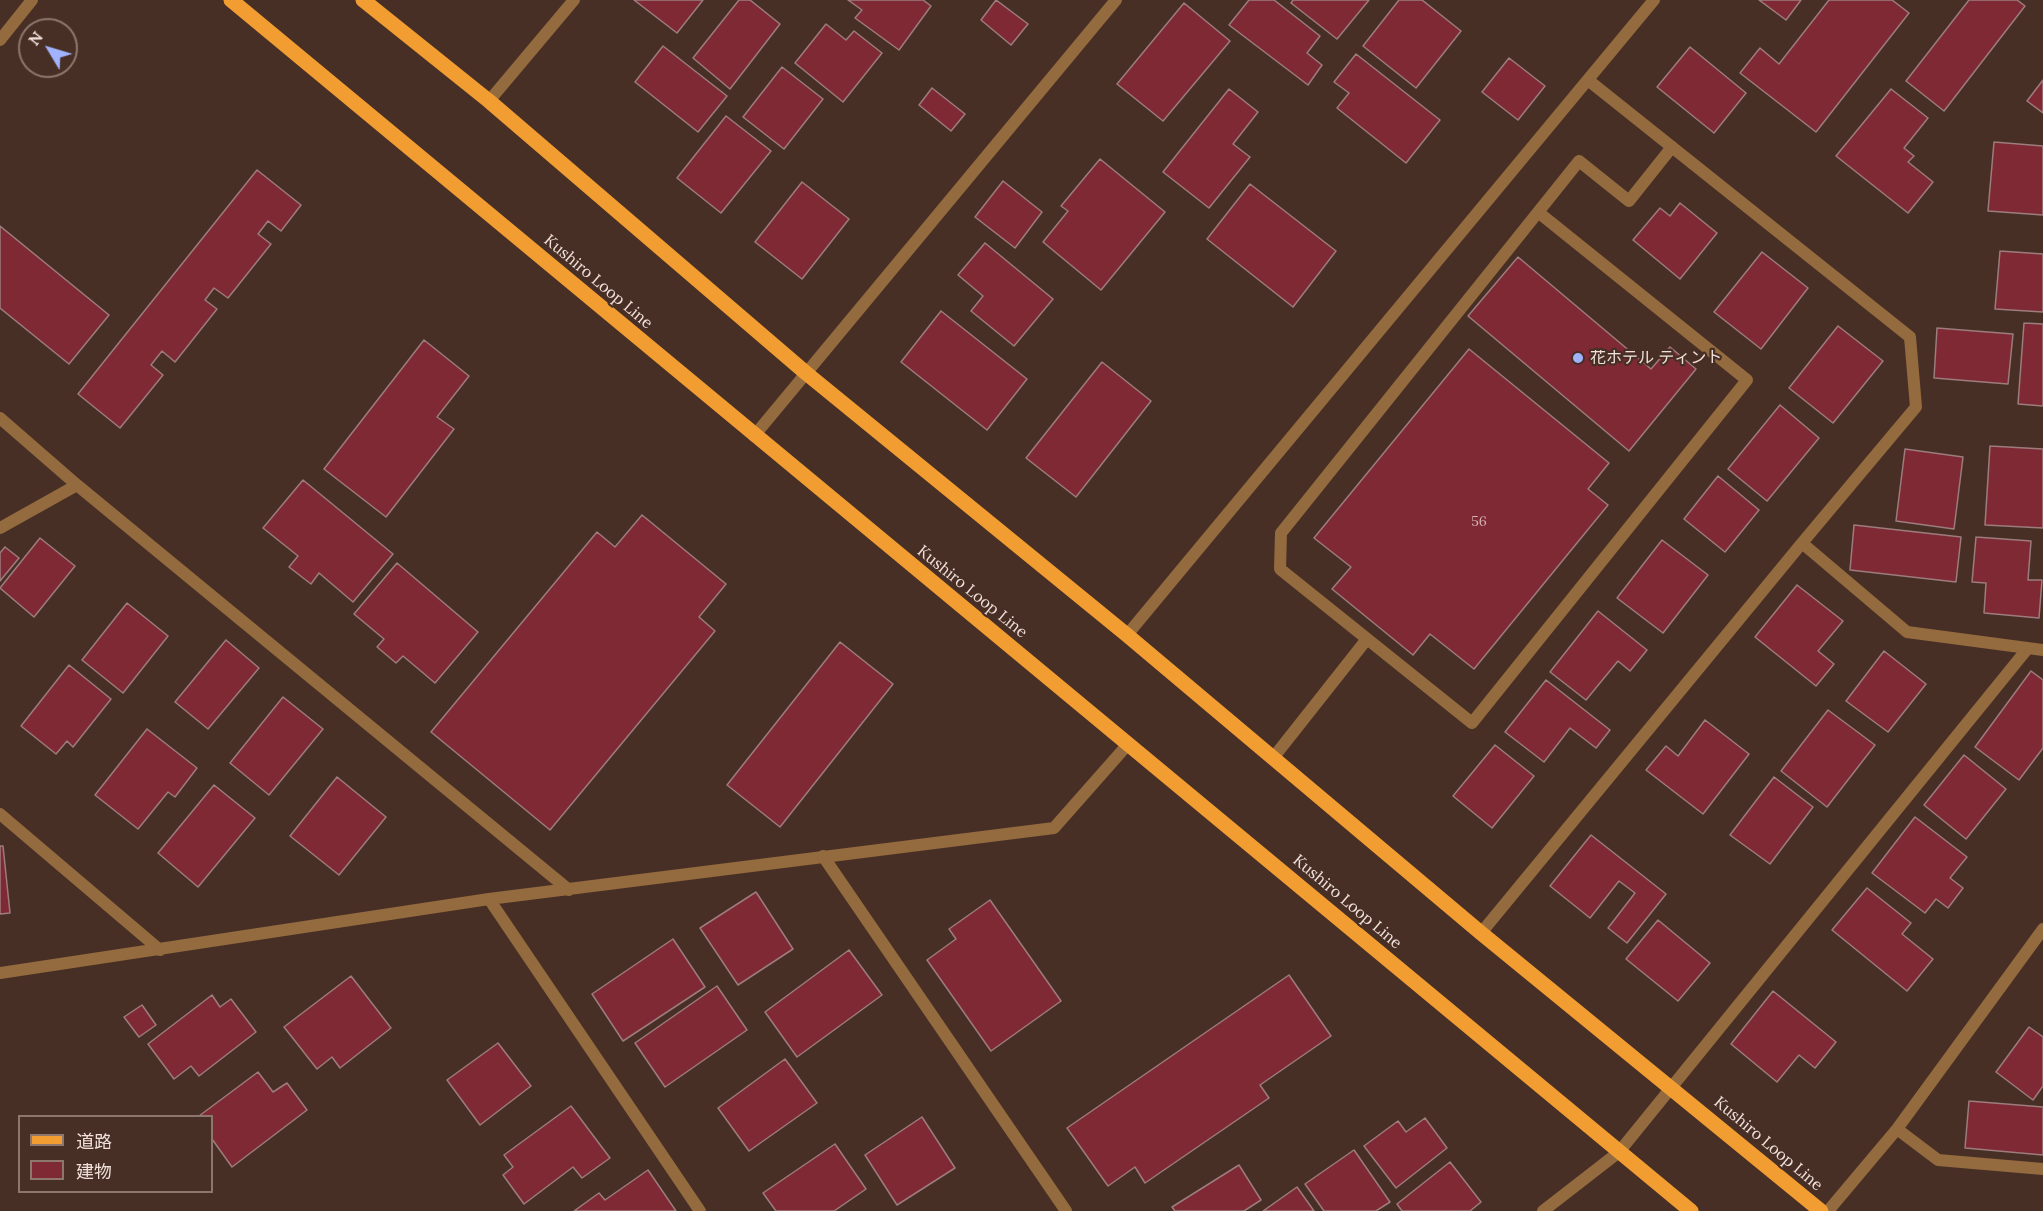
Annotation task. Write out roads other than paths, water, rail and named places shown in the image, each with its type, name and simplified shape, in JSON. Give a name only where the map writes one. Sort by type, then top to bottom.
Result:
[{"type":"main road","name":"Kushiro Loop Line","points":[[231,0],[1691,1211]]},
{"type":"main road","name":"Kushiro Loop Line","points":[[363,0],[489,101],[806,374],[1127,635],[1481,933],[1821,1211]]},
{"type":"street","points":[[0,40],[32,0]]},
{"type":"street","points":[[489,101],[574,0]]},
{"type":"street","points":[[754,436],[1116,0]]},
{"type":"street","points":[[1127,635],[1654,0]]},
{"type":"street","points":[[1481,933],[1916,407],[1910,337],[1588,80]]},
{"type":"street","points":[[1538,212],[1747,380],[1472,723],[1280,569],[1281,533],[1538,212],[1579,161],[1629,201],[1672,147]]},
{"type":"street","points":[[0,418],[77,485],[569,890]]},
{"type":"street","points":[[0,528],[77,485]]},
{"type":"street","points":[[1802,543],[1907,632],[2043,650]]},
{"type":"street","points":[[1273,758],[1367,639]]},
{"type":"street","points":[[1543,1211],[1619,1152],[1670,1086],[2028,648]]},
{"type":"street","points":[[0,973],[160,951],[489,899],[1054,828],[1129,743]]},
{"type":"street","points":[[0,814],[160,951]]},
{"type":"street","points":[[823,856],[1066,1211]]},
{"type":"street","points":[[489,899],[700,1211]]},
{"type":"street","points":[[1828,1211],[1897,1129],[2043,929]]},
{"type":"street","points":[[1897,1129],[1938,1160],[2043,1169]]},
{"type":"place","name":"花ホテル ティント","points":[[1578,358]]}]
